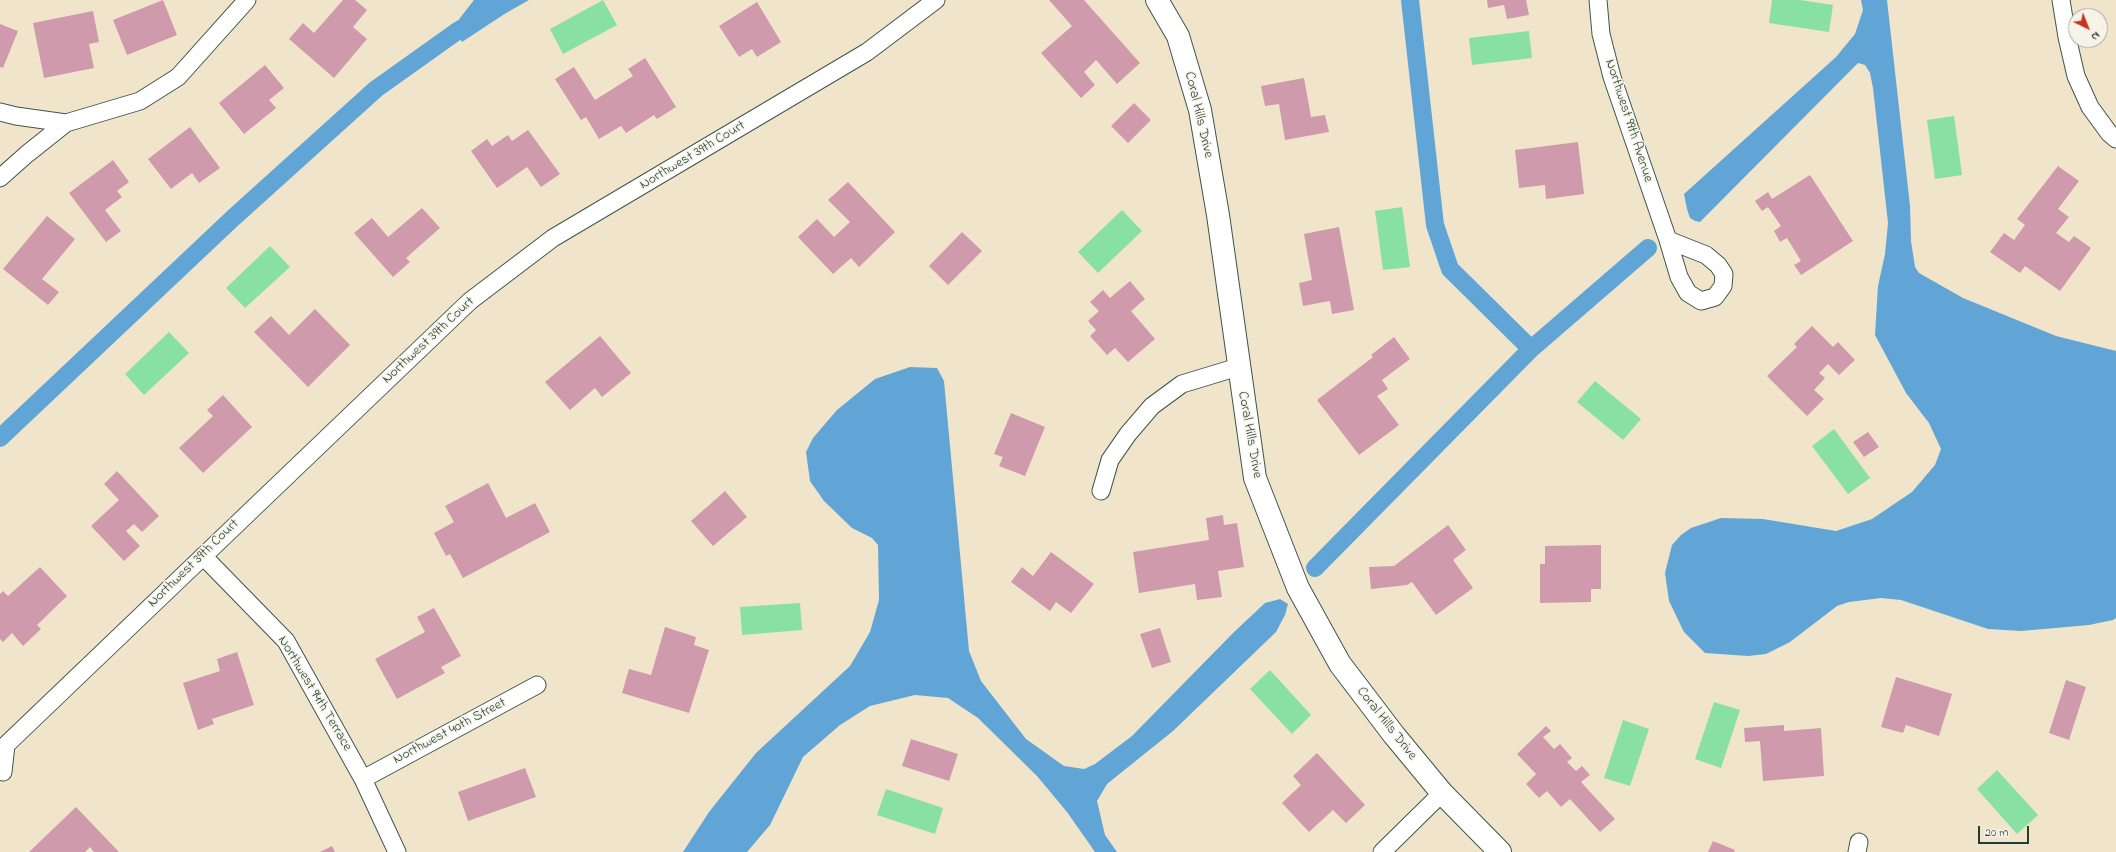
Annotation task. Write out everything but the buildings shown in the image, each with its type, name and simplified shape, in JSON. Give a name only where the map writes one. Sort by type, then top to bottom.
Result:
[{"type":"street","points":[[0,178],[26,154],[66,123],[140,101],[178,77],[247,0]]},
{"type":"street","name":"Northwest 39th Court","points":[[3,772],[6,745],[470,301],[553,238],[867,52],[936,0]]},
{"type":"street","name":"Coral Hills Drive","points":[[1157,0],[1178,36],[1200,110],[1218,215],[1238,367],[1255,478],[1298,588],[1340,664],[1394,735],[1442,793],[1500,852]]},
{"type":"street","name":"Northwest 99th Avenue","points":[[1598,0],[1601,34],[1612,78],[1668,240]]},
{"type":"street","points":[[2061,0],[2076,76],[2090,107],[2109,133],[2116,139]]},
{"type":"street","points":[[0,112],[16,116],[66,123]]},
{"type":"street","points":[[1102,491],[1110,460],[1128,434],[1152,406],[1182,384],[1238,367]]},
{"type":"street","name":"Northwest 94th Terrace","points":[[203,556],[286,641],[363,779],[397,852]]},
{"type":"street","name":"Northwest 40th Street","points":[[363,779],[537,685]]},
{"type":"street","points":[[1382,852],[1442,793]]},
{"type":"green space","points":[[603,0],[617,25],[563,54],[550,29]]},
{"type":"green space","points":[[1772,0],[1800,0],[1833,5],[1829,32],[1769,23]]},
{"type":"green space","points":[[1529,31],[1532,58],[1472,65],[1469,38]]},
{"type":"green space","points":[[1954,116],[1962,175],[1935,179],[1927,120]]},
{"type":"green space","points":[[1402,207],[1410,267],[1383,270],[1375,211]]},
{"type":"green space","points":[[1122,210],[1142,231],[1098,273],[1078,252]]},
{"type":"green space","points":[[270,246],[290,267],[245,308],[226,288]]},
{"type":"green space","points":[[169,332],[189,353],[144,395],[125,374]]},
{"type":"green space","points":[[1595,381],[1641,419],[1623,440],[1577,402]]},
{"type":"green space","points":[[1834,429],[1870,478],[1848,494],[1812,446]]},
{"type":"green space","points":[[800,603],[802,630],[742,635],[740,607]]},
{"type":"green space","points":[[1270,670],[1311,715],[1292,734],[1250,689]]},
{"type":"green space","points":[[1714,702],[1740,710],[1721,768],[1695,759]]},
{"type":"green space","points":[[1623,720],[1649,729],[1630,786],[1604,778]]},
{"type":"green space","points":[[1997,770],[2038,815],[2017,834],[1977,789]]},
{"type":"green space","points":[[886,789],[943,808],[935,834],[877,815]]},
{"type":"water","points":[[474,0],[529,0],[506,13],[462,42],[456,32],[460,18]]},
{"type":"water","points":[[1861,0],[1887,0],[1910,206],[1911,241],[1915,267],[1919,273],[1963,298],[2056,336],[2116,351],[2116,618],[2089,625],[2021,631],[1988,629],[1901,600],[1881,598],[1849,602],[1837,606],[1790,642],[1766,654],[1748,656],[1705,653],[1684,632],[1669,601],[1665,573],[1672,545],[1681,535],[1691,528],[1721,518],[1763,519],[1836,531],[1872,519],[1912,492],[1935,465],[1941,449],[1929,423],[1906,393],[1875,335],[1878,286],[1885,254],[1888,223],[1873,88],[1870,73],[1865,65],[1858,63],[1700,222],[1690,218],[1684,194],[1836,57],[1855,34],[1863,10]]},
{"type":"water","points":[[910,367],[937,368],[944,381],[969,651],[981,681],[1026,739],[1064,766],[1084,769],[1095,764],[1132,736],[1234,632],[1265,603],[1280,599],[1288,604],[1285,615],[1276,632],[1173,731],[1107,784],[1097,801],[1105,835],[1117,852],[1095,852],[1067,812],[1037,776],[978,718],[948,698],[915,695],[870,706],[840,725],[803,757],[770,825],[747,852],[683,852],[709,812],[756,753],[850,666],[870,632],[879,600],[878,545],[872,538],[852,528],[824,501],[810,481],[806,452],[813,438],[837,410],[875,379]]},
{"type":"waterway","points":[[0,438],[233,218],[376,89],[456,32],[509,0]]},
{"type":"waterway","points":[[1410,0],[1435,225],[1450,269],[1531,349]]},
{"type":"waterway","points":[[1315,568],[1531,349],[1648,248]]}]
